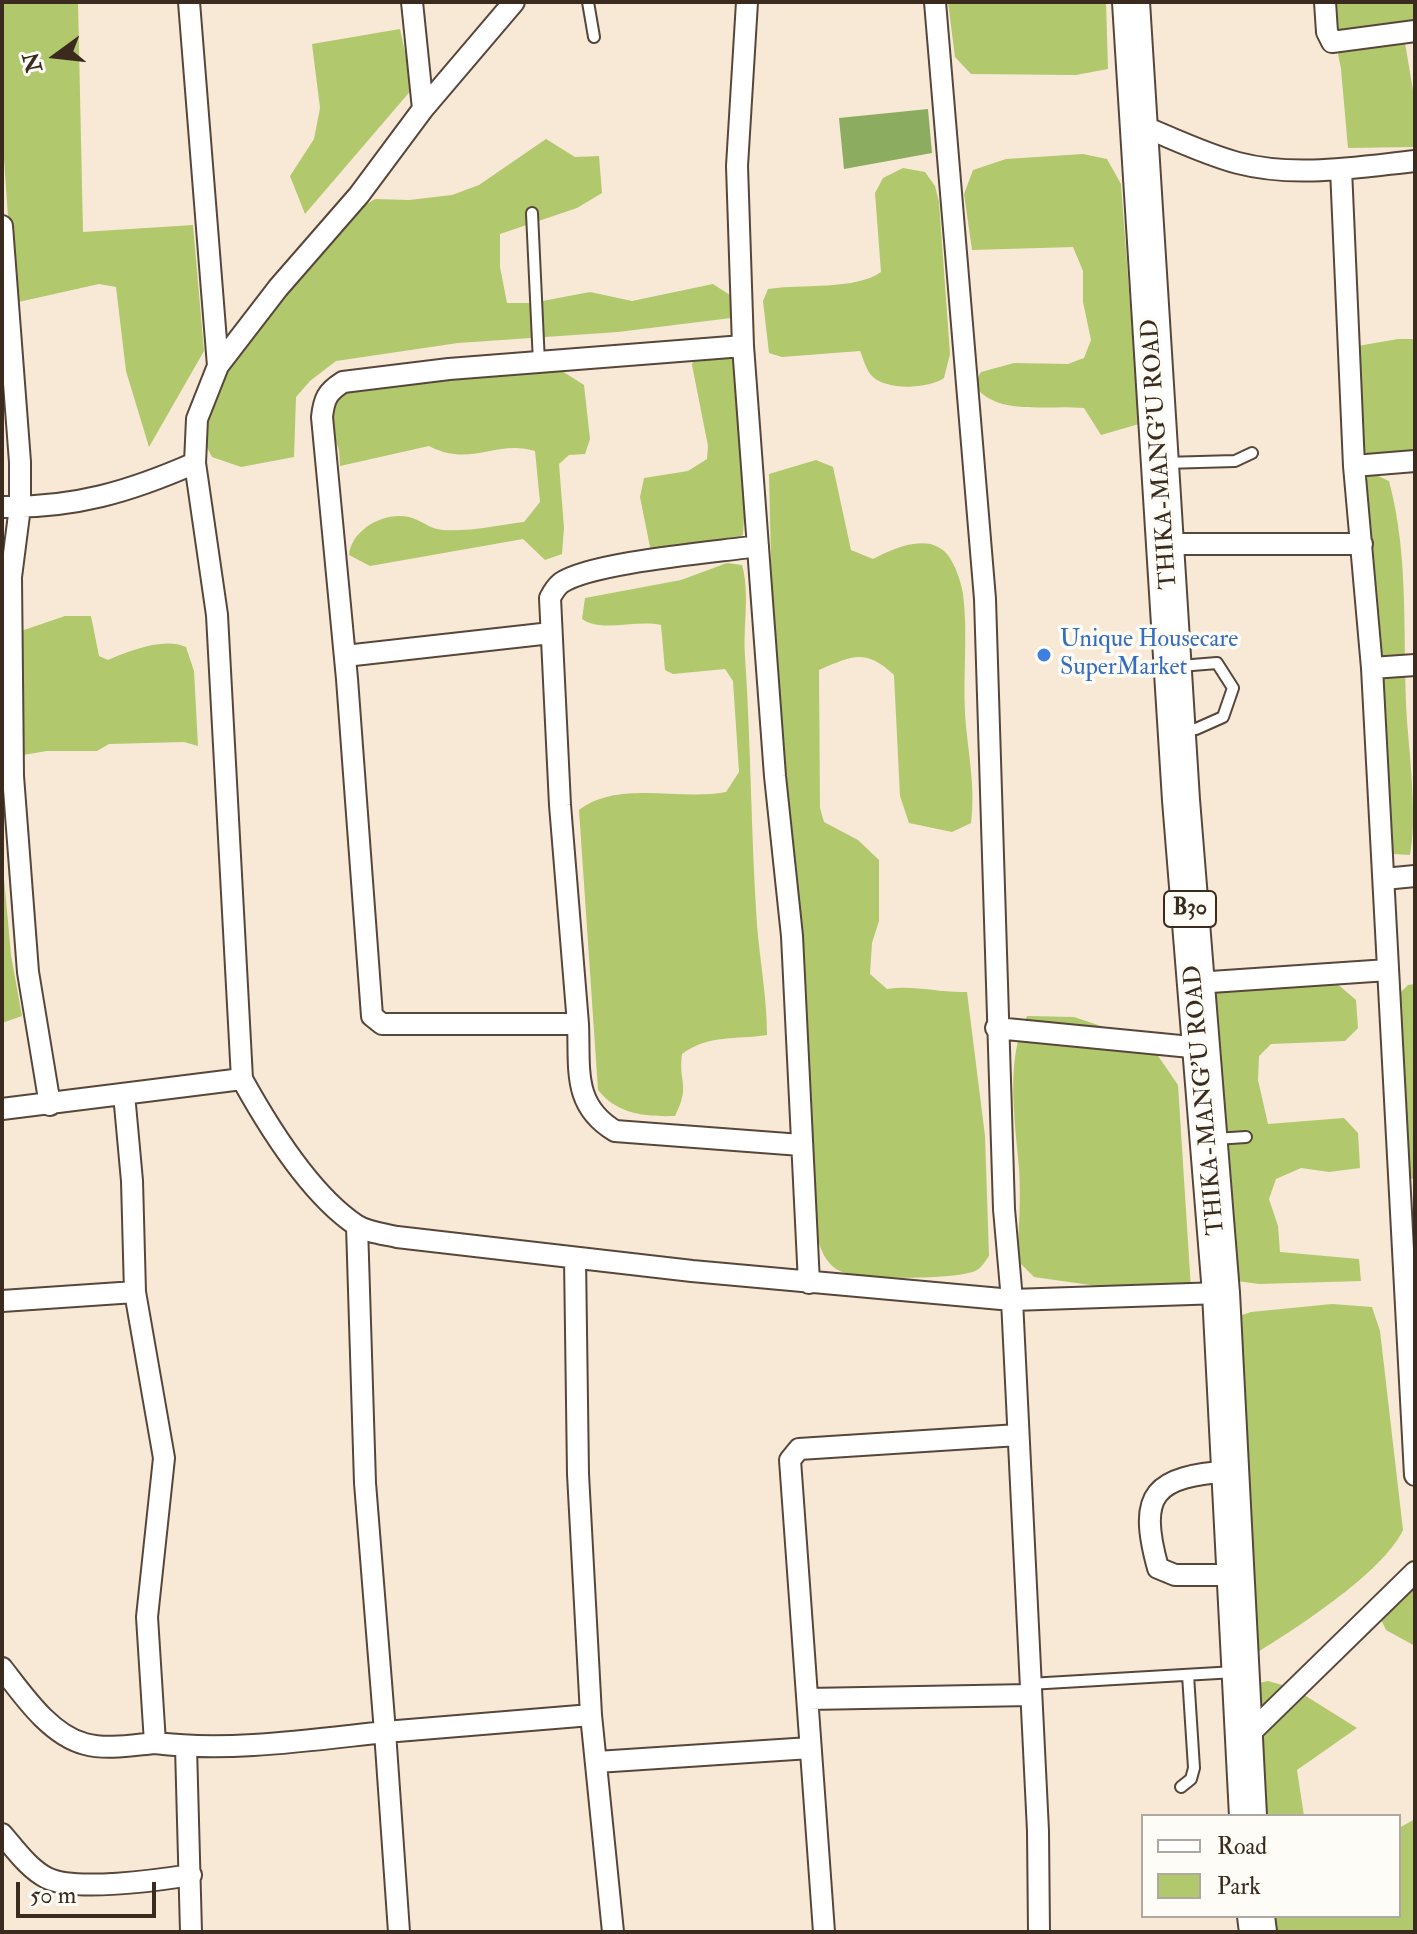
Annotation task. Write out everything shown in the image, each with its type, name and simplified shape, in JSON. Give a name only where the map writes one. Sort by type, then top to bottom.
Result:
[{"type":"highway","name":"THIKA-MANG'U ROAD","points":[[1131,2],[1177,728],[1221,1293],[1248,1814]]},
{"type":"street","points":[[189,2],[218,366]]},
{"type":"street","points":[[412,2],[423,109]]},
{"type":"street","points":[[514,2],[423,109],[359,195],[278,288],[218,366],[197,419],[195,463],[217,615],[242,1079],[263,1117],[304,1171],[357,1226],[397,1237],[809,1283],[1012,1300],[1221,1293]]},
{"type":"street","points":[[747,2],[737,166],[743,346],[775,776],[792,936],[809,1283]]},
{"type":"street","points":[[935,2],[985,599],[996,1028],[1038,1831],[1039,1932]]},
{"type":"street","points":[[1325,2],[1327,32],[1332,42],[1415,31]]},
{"type":"street","points":[[1140,125],[1239,163],[1282,169],[1341,169],[1415,161]]},
{"type":"street","points":[[1341,169],[1354,466],[1372,668],[1388,970],[1408,1203],[1415,1475]]},
{"type":"street","points":[[2,226],[18,407],[11,507],[13,776],[28,972],[50,1105]]},
{"type":"street","points":[[578,1024],[382,1024],[372,1016],[345,656],[322,417],[324,400],[330,390],[343,382],[743,346]]},
{"type":"street","points":[[1354,466],[1415,461]]},
{"type":"street","points":[[11,507],[95,499],[126,492],[195,463]]},
{"type":"street","points":[[1167,544],[1362,544]]},
{"type":"street","points":[[758,546],[662,559],[563,581],[550,598],[581,1092],[591,1113],[615,1131],[801,1145]]},
{"type":"street","points":[[345,656],[551,633]]},
{"type":"street","points":[[1372,668],[1415,665]]},
{"type":"street","points":[[1384,879],[1415,876]]},
{"type":"street","points":[[1196,983],[1388,970]]},
{"type":"street","points":[[996,1028],[1201,1048]]},
{"type":"street","points":[[2,1109],[242,1079]]},
{"type":"street","points":[[124,1094],[132,1181],[135,1292],[164,1458],[147,1617],[155,1743]]},
{"type":"street","points":[[357,1226],[365,1483],[399,1932]]},
{"type":"street","points":[[575,1258],[578,1474],[591,1715],[613,1932]]},
{"type":"street","points":[[2,1301],[135,1292]]},
{"type":"street","points":[[824,1932],[789,1478],[794,1453],[799,1449],[851,1444],[1018,1435]]},
{"type":"street","points":[[1230,1471],[1177,1478],[1160,1488],[1150,1508],[1150,1521],[1158,1568],[1175,1575],[1235,1575]]},
{"type":"street","points":[[1243,1740],[1415,1572]]},
{"type":"street","points":[[2,1668],[31,1705],[76,1741],[99,1746],[265,1744],[591,1715]]},
{"type":"street","points":[[808,1699],[1029,1689]]},
{"type":"street","points":[[186,1747],[191,1932]]},
{"type":"street","points":[[597,1762],[810,1748]]},
{"type":"street","points":[[2,1834],[38,1872],[59,1882],[130,1883],[191,1875]]},
{"type":"lane","points":[[588,2],[594,37]]},
{"type":"lane","points":[[532,213],[539,363]]},
{"type":"lane","points":[[1162,463],[1235,461],[1252,453]]},
{"type":"lane","points":[[1174,666],[1217,663],[1233,688],[1223,717],[1196,729],[1177,728]]},
{"type":"lane","points":[[1209,1139],[1246,1137]]},
{"type":"lane","points":[[1029,1689],[1239,1672]]},
{"type":"lane","points":[[1181,1787],[1191,1779],[1194,1768],[1188,1675]]},
{"type":"green space","points":[[2,2],[78,2],[83,232],[193,225],[204,351],[149,447],[126,371],[116,287],[99,284],[14,303],[2,130]]},
{"type":"green space","points":[[948,2],[1106,2],[1108,69],[1076,75],[971,74],[955,57]]},
{"type":"green space","points":[[1328,2],[1415,2],[1415,33],[1405,43],[1415,102],[1415,147],[1348,148],[1341,69]]},
{"type":"green space","points":[[400,29],[413,88],[305,214],[290,176],[314,139],[320,108],[312,44]]},
{"type":"green space","points":[[928,109],[932,153],[844,169],[839,118]]},
{"type":"green space","points":[[546,139],[575,157],[599,156],[602,193],[577,208],[500,234],[500,267],[507,303],[532,303],[590,292],[632,301],[713,284],[730,295],[731,318],[618,332],[458,343],[336,361],[310,381],[296,397],[294,457],[241,467],[212,457],[198,430],[206,398],[343,219],[375,199],[409,200],[452,195],[479,185]]},
{"type":"green space","points":[[1083,154],[1107,159],[1121,184],[1139,424],[1101,435],[1084,408],[1009,405],[996,402],[974,385],[981,372],[1014,363],[1068,364],[1084,358],[1091,340],[1083,302],[1083,271],[1073,247],[972,250],[964,194],[973,170],[1006,159]]},
{"type":"green space","points":[[903,168],[925,172],[935,186],[939,202],[950,354],[944,378],[918,386],[886,384],[871,375],[860,351],[782,357],[769,353],[763,301],[768,289],[858,282],[881,272],[875,193],[883,178]]},
{"type":"green space","points":[[1415,339],[1415,451],[1367,454],[1350,442],[1352,347]]},
{"type":"green space","points":[[696,346],[735,346],[745,501],[743,535],[729,542],[652,557],[640,497],[644,478],[688,471],[707,459],[708,446],[692,365]]},
{"type":"green space","points":[[540,366],[562,371],[584,385],[590,439],[585,454],[569,455],[559,464],[564,528],[562,554],[545,560],[523,539],[370,566],[349,555],[362,530],[389,517],[409,517],[438,529],[473,529],[524,522],[540,502],[535,451],[521,448],[458,454],[429,446],[340,466],[339,450],[326,412],[336,398],[376,382]]},
{"type":"green space","points":[[816,460],[833,467],[851,550],[873,559],[910,544],[939,547],[950,558],[962,589],[971,823],[952,832],[909,823],[900,796],[894,675],[875,661],[858,657],[819,670],[820,808],[824,822],[858,840],[879,860],[879,921],[872,943],[870,974],[887,989],[967,992],[985,1136],[989,1256],[979,1269],[951,1276],[862,1276],[836,1269],[820,1247],[813,1220],[777,821],[769,474]]},
{"type":"green space","points":[[1376,475],[1389,481],[1396,510],[1403,570],[1413,808],[1410,855],[1377,853],[1368,675],[1347,514],[1351,487],[1362,477]]},
{"type":"green space","points":[[727,563],[742,565],[746,587],[745,645],[755,892],[767,1035],[702,1043],[682,1054],[683,1090],[675,1116],[642,1115],[614,1104],[598,1090],[579,810],[595,801],[631,793],[726,792],[739,772],[733,681],[725,669],[673,674],[665,670],[661,625],[590,623],[582,619],[585,598],[681,580]]},
{"type":"green space","points":[[65,616],[91,616],[99,656],[108,660],[157,644],[186,647],[194,671],[198,746],[184,742],[109,744],[97,751],[47,751],[17,756],[21,631]]},
{"type":"green space","points":[[2,856],[11,955],[22,1016],[2,1023]]},
{"type":"green space","points":[[1335,982],[1356,1000],[1358,1028],[1345,1041],[1271,1044],[1259,1056],[1258,1080],[1268,1124],[1344,1118],[1358,1133],[1360,1168],[1329,1172],[1301,1168],[1276,1179],[1269,1199],[1278,1226],[1280,1252],[1359,1259],[1361,1281],[1259,1284],[1237,1281],[1207,1001],[1220,985]]},
{"type":"green space","points":[[1415,984],[1415,1179],[1395,1176],[1390,1003],[1408,985]]},
{"type":"green space","points":[[1027,1016],[1074,1017],[1137,1038],[1152,1047],[1178,1085],[1191,1289],[1104,1287],[1034,1277],[1017,1260],[1020,1191],[1013,1090],[1016,1052]]},
{"type":"green space","points":[[1332,1304],[1372,1307],[1380,1331],[1403,1530],[1392,1547],[1356,1583],[1310,1618],[1248,1658],[1230,1319],[1251,1312]]},
{"type":"green space","points":[[1415,1565],[1415,1646],[1386,1630],[1377,1611]]},
{"type":"green space","points":[[1268,1681],[1293,1688],[1357,1728],[1297,1770],[1304,1814],[1257,1814],[1255,1684]]},
{"type":"green space","points":[[1415,1819],[1415,1932],[1266,1932],[1264,1918],[1401,1918],[1401,1827]]},
{"type":"place","name":"Unique Housecare SuperMarket","points":[[1044,655]]}]
